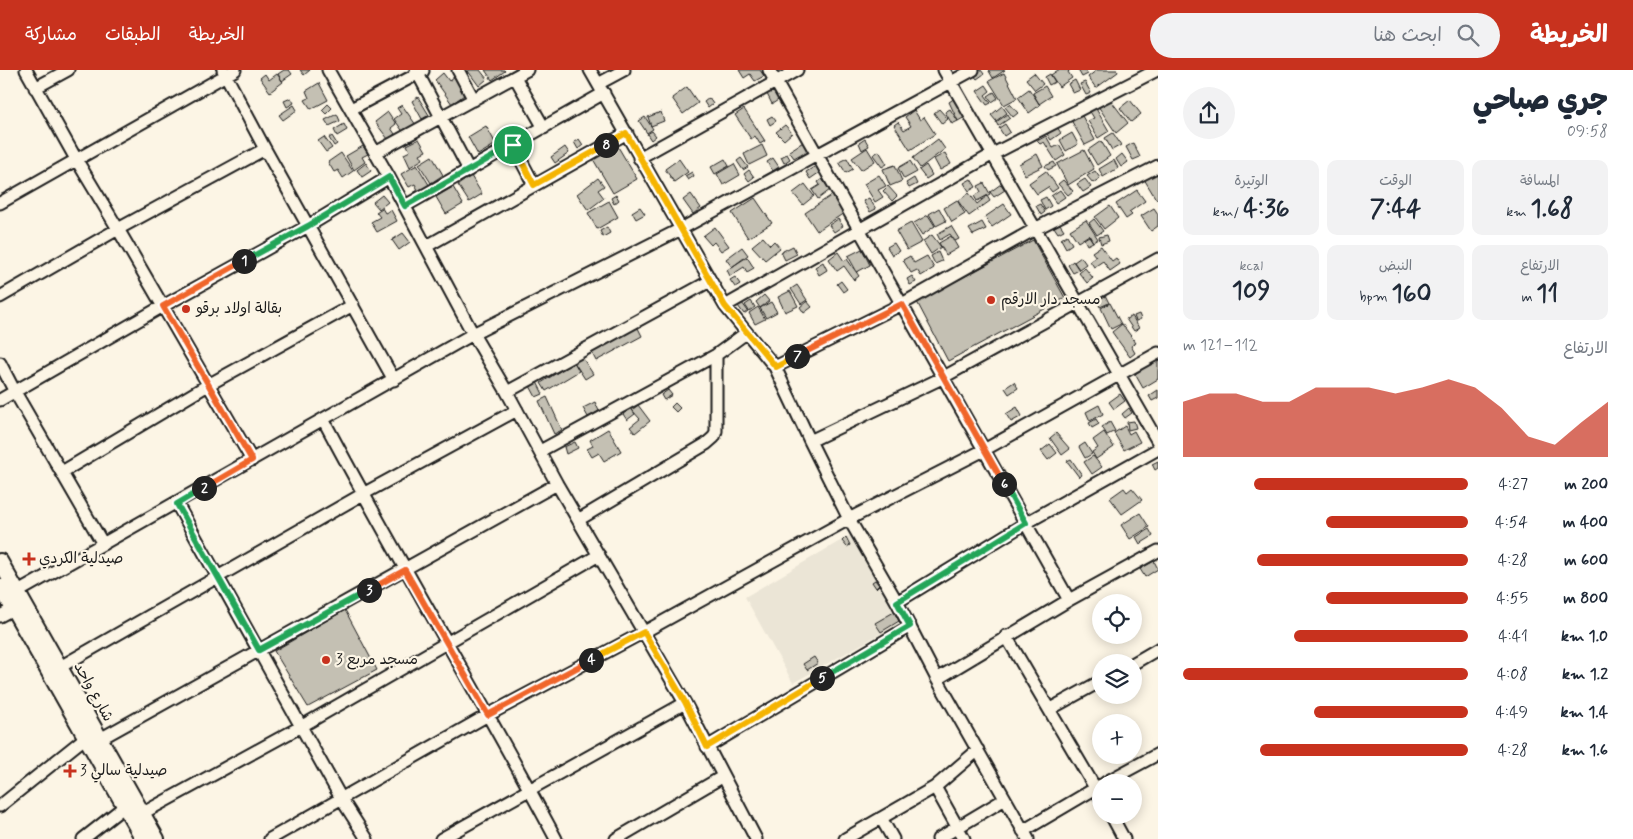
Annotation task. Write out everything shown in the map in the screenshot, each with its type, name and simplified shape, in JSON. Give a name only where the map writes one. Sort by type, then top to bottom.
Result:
[{"type":"street","points":[[26,70],[252,460]]},
{"type":"street","points":[[36,88],[68,70]]},
{"type":"street","points":[[328,70],[389,177],[473,334],[557,484],[685,702],[722,778],[756,839]]},
{"type":"street","points":[[458,70],[474,100]]},
{"type":"street","points":[[375,153],[527,70]]},
{"type":"street","points":[[590,70],[725,306],[776,367],[849,519],[1026,835],[1092,795]]},
{"type":"street","points":[[405,206],[544,128],[601,89],[624,70]]},
{"type":"street","points":[[769,70],[1068,600]]},
{"type":"street","points":[[639,158],[797,70]]},
{"type":"street","points":[[944,70],[1158,442]]},
{"type":"street","points":[[18,592],[177,504],[473,334],[681,229],[974,70]]},
{"type":"street","points":[[725,306],[993,154],[1157,70]]},
{"type":"street","points":[[351,109],[419,71],[469,170]]},
{"type":"street","points":[[0,203],[228,72],[265,149],[394,380]]},
{"type":"street","points":[[515,77],[544,128]]},
{"type":"street","points":[[427,246],[626,133]]},
{"type":"street","points":[[513,145],[534,185]]},
{"type":"street","points":[[0,297],[118,229],[265,149]]},
{"type":"street","points":[[776,367],[902,304],[1035,230],[1158,166]]},
{"type":"street","points":[[0,400],[163,306],[308,226],[389,177]]},
{"type":"street","points":[[810,441],[942,378],[1158,259]]},
{"type":"street","points":[[507,392],[710,281]]},
{"type":"street","points":[[62,472],[208,385],[353,305]]},
{"type":"street","points":[[540,451],[716,355],[746,333]]},
{"type":"street","points":[[270,839],[342,800],[488,715],[849,519],[984,450],[1158,353]]},
{"type":"street","points":[[578,520],[706,444],[714,437],[716,431],[716,355]]},
{"type":"street","points":[[0,363],[102,544]]},
{"type":"street","points":[[60,667],[363,494],[517,410]]},
{"type":"street","points":[[323,419],[405,570],[530,789],[556,839]]},
{"type":"street","points":[[897,602],[1026,523],[1158,449]]},
{"type":"street","points":[[0,806],[93,738],[259,650],[557,484]]},
{"type":"street","points":[[177,504],[342,800],[367,839]]},
{"type":"street","points":[[937,679],[1068,600],[1158,551]]},
{"type":"street","points":[[142,813],[302,726],[600,555]]},
{"type":"street","name":"شارع واحد","points":[[0,561],[18,592],[46,653],[93,738],[157,839]]},
{"type":"street","name":"شارع واحد","points":[[0,586],[13,609],[46,653],[60,667],[125,806],[143,839]]},
{"type":"street","points":[[0,616],[13,609]]},
{"type":"street","points":[[707,747],[910,626]]},
{"type":"street","points":[[1006,636],[1092,775]]},
{"type":"street","points":[[1142,658],[1158,649]]},
{"type":"street","points":[[1050,709],[1092,686]]},
{"type":"street","points":[[441,839],[685,702]]},
{"type":"street","points":[[845,839],[934,787],[978,750]]},
{"type":"street","points":[[1125,774],[1158,754]]},
{"type":"street","points":[[616,839],[722,778]]},
{"type":"street","points":[[934,787],[964,839]]},
{"type":"street","points":[[938,839],[1005,798]]},
{"type":"street","points":[[83,839],[125,806]]},
{"type":"street","points":[[881,818],[893,839]]},
{"type":"street","points":[[1116,824],[1124,839]]},
{"type":"shaded area","points":[[852,534],[901,622],[793,683],[745,597]]},
{"type":"building","points":[[284,70],[289,70],[292,74],[282,81],[278,74]]},
{"type":"building","points":[[300,70],[310,70],[304,75]]},
{"type":"building","points":[[480,70],[487,79],[479,86],[468,71]]},
{"type":"building","points":[[485,70],[504,70],[505,71],[492,80]]},
{"type":"building","points":[[739,70],[760,70],[764,76],[755,81],[750,74],[744,78]]},
{"type":"building","points":[[981,70],[984,74],[977,79],[972,73]]},
{"type":"building","points":[[990,70],[1005,70],[993,78]]},
{"type":"building","points":[[1058,70],[1070,70],[1068,72],[1072,78],[1059,87],[1051,75]]},
{"type":"building","points":[[1078,70],[1085,70],[1088,74],[1082,77]]},
{"type":"building","points":[[1097,70],[1117,70],[1118,72],[1096,88],[1088,77]]},
{"type":"building","points":[[443,73],[449,81],[456,75],[468,92],[452,104],[435,80]]},
{"type":"building","points":[[1004,73],[1017,98],[1004,105],[989,81]]},
{"type":"building","points":[[1034,73],[1043,84],[1035,90],[1026,79]]},
{"type":"building","points":[[265,74],[269,80],[277,74],[283,82],[270,92],[260,78]]},
{"type":"building","points":[[1050,74],[1055,82],[1049,85],[1045,77]]},
{"type":"building","points":[[1075,80],[1080,90],[1073,93],[1068,84]]},
{"type":"building","points":[[1085,82],[1091,93],[1086,95],[1080,84]]},
{"type":"building","points":[[319,83],[328,100],[311,109],[305,100],[309,98],[306,91]]},
{"type":"building","points":[[986,85],[990,91],[985,95],[991,103],[987,105],[977,91]]},
{"type":"building","points":[[1045,86],[1051,96],[1039,104],[1033,93]]},
{"type":"building","points":[[687,87],[698,103],[683,114],[672,98]]},
{"type":"building","points":[[777,88],[783,97],[772,104],[767,94]]},
{"type":"building","points":[[1029,89],[1040,105],[1029,113],[1018,97]]},
{"type":"building","points":[[994,92],[998,98],[992,102],[988,96]]},
{"type":"building","points":[[418,97],[429,115],[422,119],[412,101]]},
{"type":"building","points":[[291,98],[294,103],[287,107],[284,101]]},
{"type":"building","points":[[709,98],[713,104],[708,108],[704,102]]},
{"type":"building","points":[[955,98],[965,117],[958,121],[949,102]]},
{"type":"building","points":[[1109,98],[1128,123],[1116,133],[1098,106]]},
{"type":"building","points":[[1130,100],[1141,114],[1131,122],[1120,108]]},
{"type":"building","points":[[328,104],[332,108],[326,114],[322,110]]},
{"type":"building","points":[[1010,104],[1018,113],[1013,117],[1005,107]]},
{"type":"building","points":[[294,105],[297,110],[283,120],[279,115]]},
{"type":"building","points":[[402,105],[416,125],[404,133],[394,119],[401,114],[397,108]]},
{"type":"building","points":[[1002,106],[1007,113],[996,121],[991,115]]},
{"type":"building","points":[[1095,107],[1109,131],[1098,138],[1088,121],[1094,118],[1089,110]]},
{"type":"building","points":[[744,109],[765,141],[760,144],[755,136],[751,139],[735,115]]},
{"type":"building","points":[[939,109],[948,119],[942,124],[934,113]]},
{"type":"building","points":[[950,109],[958,121],[952,124],[945,112]]},
{"type":"building","points":[[914,110],[920,120],[924,117],[935,134],[910,150],[894,125],[898,122],[904,130],[911,126],[905,117]]},
{"type":"building","points":[[388,112],[396,124],[391,128],[395,134],[388,139],[375,122]]},
{"type":"building","points":[[661,112],[664,121],[651,126],[648,117]]},
{"type":"building","points":[[337,114],[340,121],[329,126],[325,120]]},
{"type":"building","points":[[1008,114],[1010,118],[998,126],[996,122]]},
{"type":"building","points":[[1081,114],[1095,140],[1085,145],[1071,120]]},
{"type":"building","points":[[772,116],[776,121],[770,125],[767,119]]},
{"type":"building","points":[[645,117],[653,129],[647,133],[639,121]]},
{"type":"building","points":[[344,124],[347,130],[337,136],[334,130]]},
{"type":"building","points":[[1005,124],[1010,132],[1004,136],[999,128]]},
{"type":"building","points":[[785,125],[792,133],[784,140],[776,132]]},
{"type":"building","points":[[486,126],[496,144],[478,155],[468,137]]},
{"type":"building","points":[[1057,127],[1061,133],[1051,140],[1047,134]]},
{"type":"building","points":[[652,131],[656,136],[651,140],[647,134]]},
{"type":"building","points":[[1072,133],[1078,144],[1066,151],[1060,140]]},
{"type":"building","points":[[1113,133],[1121,145],[1112,150],[1105,138]]},
{"type":"building","points":[[332,136],[337,144],[334,146],[329,138]]},
{"type":"building","points":[[1046,136],[1053,148],[1059,145],[1065,155],[1056,161],[1044,142],[1040,144],[1037,141]]},
{"type":"building","points":[[324,137],[332,148],[326,152],[318,141]]},
{"type":"building","points":[[618,137],[621,143],[617,145],[637,179],[613,193],[590,154]]},
{"type":"building","points":[[419,139],[426,151],[420,154],[423,159],[410,167],[404,154],[410,151],[407,145]]},
{"type":"building","points":[[579,139],[583,145],[578,149],[574,142]]},
{"type":"building","points":[[808,139],[813,147],[794,158],[789,151]]},
{"type":"building","points":[[865,139],[869,146],[862,150],[859,143]]},
{"type":"building","points":[[938,139],[945,149],[920,168],[913,158]]},
{"type":"building","points":[[1101,141],[1110,156],[1097,165],[1088,150]]},
{"type":"building","points":[[1133,143],[1140,157],[1133,160],[1126,147]]},
{"type":"building","points":[[762,145],[767,156],[749,165],[744,154]]},
{"type":"building","points":[[363,146],[368,154],[362,157],[365,162],[354,170],[346,156]]},
{"type":"building","points":[[565,147],[569,153],[555,163],[551,157]]},
{"type":"building","points":[[867,148],[875,161],[861,170],[852,158]]},
{"type":"building","points":[[1084,150],[1094,169],[1068,185],[1057,164]]},
{"type":"building","points":[[879,151],[887,164],[882,167],[873,155]]},
{"type":"building","points":[[341,153],[353,171],[343,178],[338,170],[334,172],[328,162]]},
{"type":"building","points":[[945,153],[951,164],[940,170],[934,159]]},
{"type":"building","points":[[787,154],[790,159],[784,163],[781,157]]},
{"type":"building","points":[[1037,154],[1043,166],[1025,175],[1019,164]]},
{"type":"building","points":[[1122,154],[1128,162],[1121,167],[1116,159]]},
{"type":"building","points":[[432,156],[443,175],[431,183],[419,164]]},
{"type":"building","points":[[741,158],[748,167],[743,170],[737,161]]},
{"type":"building","points":[[773,158],[779,167],[773,171],[767,162]]},
{"type":"building","points":[[847,158],[853,169],[846,173],[839,162]]},
{"type":"building","points":[[679,159],[688,172],[674,182],[665,169]]},
{"type":"building","points":[[725,159],[729,166],[715,174],[711,167]]},
{"type":"building","points":[[1114,160],[1118,168],[1103,177],[1099,169]]},
{"type":"building","points":[[910,161],[917,172],[904,179],[898,168]]},
{"type":"building","points":[[1054,162],[1056,166],[1048,170],[1045,166]]},
{"type":"building","points":[[366,163],[371,171],[362,177],[357,170]]},
{"type":"building","points":[[734,164],[740,175],[723,185],[717,174]]},
{"type":"building","points":[[819,164],[823,170],[810,179],[806,172]]},
{"type":"building","points":[[417,165],[431,188],[415,197],[413,193],[418,190],[415,184],[409,187],[401,174]]},
{"type":"building","points":[[895,165],[902,181],[890,186],[883,169]]},
{"type":"building","points":[[926,165],[932,175],[926,179],[919,170]]},
{"type":"building","points":[[749,170],[754,177],[749,181],[744,174]]},
{"type":"building","points":[[1046,171],[1058,188],[1052,192],[1048,187],[1037,194],[1029,183]]},
{"type":"building","points":[[1095,171],[1100,178],[1093,183],[1087,176]]},
{"type":"building","points":[[1158,171],[1158,197],[1156,199],[1144,179]]},
{"type":"building","points":[[692,172],[694,176],[688,180],[685,176]]},
{"type":"building","points":[[879,175],[886,186],[878,190],[883,197],[875,202],[864,184]]},
{"type":"building","points":[[471,176],[482,194],[469,202],[458,185]]},
{"type":"building","points":[[598,178],[604,186],[598,190],[604,198],[588,210],[577,194]]},
{"type":"building","points":[[914,178],[917,184],[909,188],[906,183]]},
{"type":"building","points":[[822,179],[830,190],[818,199],[812,190],[820,185],[818,182]]},
{"type":"building","points":[[971,179],[976,187],[969,191],[964,183]]},
{"type":"building","points":[[1085,179],[1091,187],[1083,192],[1077,184]]},
{"type":"building","points":[[1063,180],[1073,191],[1068,195],[1058,184]]},
{"type":"building","points":[[984,183],[990,194],[977,201],[974,196],[981,192],[978,186]]},
{"type":"building","points":[[805,184],[814,196],[803,205],[793,193]]},
{"type":"building","points":[[1001,184],[1005,190],[994,197],[990,192]]},
{"type":"building","points":[[888,186],[897,196],[892,201],[883,191]]},
{"type":"building","points":[[453,187],[463,204],[446,214],[436,197]]},
{"type":"building","points":[[1060,190],[1065,197],[1056,203],[1051,196]]},
{"type":"building","points":[[1137,190],[1145,201],[1129,212],[1132,215],[1126,219],[1116,204]]},
{"type":"building","points":[[835,193],[847,211],[817,231],[805,213]]},
{"type":"building","points":[[969,193],[977,204],[987,196],[990,201],[969,216],[958,201]]},
{"type":"building","points":[[691,194],[701,208],[693,214],[683,200]]},
{"type":"building","points":[[382,195],[388,202],[379,209],[373,202]]},
{"type":"building","points":[[616,195],[619,200],[614,204],[611,198]]},
{"type":"building","points":[[1046,197],[1051,206],[1045,210],[1040,200]]},
{"type":"building","points":[[755,198],[772,223],[748,238],[732,213]]},
{"type":"building","points":[[869,198],[876,209],[870,212],[863,201]]},
{"type":"building","points":[[957,200],[965,214],[952,222],[944,208]]},
{"type":"building","points":[[609,201],[618,217],[597,229],[588,213]]},
{"type":"building","points":[[1004,204],[1011,214],[992,227],[985,217]]},
{"type":"building","points":[[1040,204],[1045,212],[1041,215],[1036,206]]},
{"type":"building","points":[[1110,206],[1118,218],[1104,229],[1095,217]]},
{"type":"building","points":[[640,207],[645,214],[636,219],[632,212]]},
{"type":"building","points":[[382,208],[385,213],[391,210],[397,221],[377,232],[371,222],[380,217],[376,212]]},
{"type":"building","points":[[939,208],[946,221],[936,226],[929,214]]},
{"type":"building","points":[[1154,208],[1158,214],[1158,226],[1151,231],[1141,216]]},
{"type":"building","points":[[928,215],[935,226],[922,235],[914,223]]},
{"type":"building","points":[[838,219],[843,226],[834,232],[829,225]]},
{"type":"building","points":[[1094,219],[1103,231],[1097,235],[1089,223]]},
{"type":"building","points":[[1086,220],[1098,239],[1093,242],[1089,235],[1078,242],[1070,230]]},
{"type":"building","points":[[982,222],[986,229],[973,235],[969,229]]},
{"type":"building","points":[[911,223],[922,242],[907,250],[896,231]]},
{"type":"building","points":[[1060,224],[1064,230],[1058,233],[1054,227]]},
{"type":"building","points":[[951,226],[959,239],[955,241],[950,234],[940,240],[937,234]]},
{"type":"building","points":[[607,227],[610,233],[603,237],[600,231]]},
{"type":"building","points":[[715,227],[729,246],[721,251],[714,242],[711,245],[703,236]]},
{"type":"building","points":[[403,233],[410,242],[399,250],[392,240]]},
{"type":"building","points":[[932,235],[941,247],[931,254],[923,241]]},
{"type":"building","points":[[1067,235],[1072,244],[1066,248],[1061,239]]},
{"type":"building","points":[[1107,235],[1109,241],[1101,244],[1099,237]]},
{"type":"building","points":[[951,236],[958,248],[946,255],[939,243]]},
{"type":"building","points":[[1089,236],[1093,242],[1087,245],[1084,239]]},
{"type":"building","points":[[763,237],[770,245],[774,241],[780,248],[765,260],[752,246]]},
{"type":"building","name":"مسجد دار الارقم","points":[[1033,240],[1065,298],[948,361],[917,302]]},
{"type":"building","points":[[894,243],[899,251],[892,255],[887,247]]},
{"type":"building","points":[[793,246],[797,254],[785,260],[781,252]]},
{"type":"building","points":[[1101,246],[1112,261],[1116,258],[1120,264],[1110,271],[1103,261],[1094,267],[1090,261],[1096,257],[1092,252]]},
{"type":"building","points":[[742,247],[748,255],[732,267],[726,259]]},
{"type":"building","points":[[862,249],[870,265],[857,272],[848,256]]},
{"type":"building","points":[[838,252],[844,261],[847,259],[859,276],[854,280],[844,266],[837,271],[829,259]]},
{"type":"building","points":[[938,252],[942,261],[935,264],[931,256]]},
{"type":"building","points":[[910,256],[914,263],[927,256],[934,268],[921,276],[917,270],[911,273],[903,260]]},
{"type":"building","points":[[747,257],[754,268],[747,272],[744,267],[730,276],[727,270]]},
{"type":"building","points":[[1081,257],[1086,264],[1079,269],[1074,262]]},
{"type":"building","points":[[1073,261],[1079,270],[1073,273],[1068,265]]},
{"type":"building","points":[[823,262],[827,270],[819,275],[815,267]]},
{"type":"building","points":[[1085,268],[1093,278],[1087,283],[1079,273]]},
{"type":"building","points":[[912,276],[916,282],[910,285],[907,279]]},
{"type":"building","points":[[735,277],[740,284],[735,287],[730,280]]},
{"type":"building","points":[[841,281],[847,289],[843,292],[837,284]]},
{"type":"building","points":[[797,285],[807,300],[801,304],[791,289]]},
{"type":"building","points":[[790,291],[798,306],[785,312],[778,297]]},
{"type":"building","points":[[764,295],[769,301],[760,308],[756,302]]},
{"type":"building","points":[[1105,295],[1109,303],[1100,307],[1096,299]]},
{"type":"building","points":[[751,301],[755,307],[749,311],[745,305]]},
{"type":"building","points":[[807,301],[812,307],[804,313],[800,307]]},
{"type":"building","points":[[771,302],[777,312],[766,318],[760,308]]},
{"type":"building","points":[[742,303],[748,311],[744,314],[738,306]]},
{"type":"building","points":[[1110,303],[1121,324],[1111,329],[1101,308]]},
{"type":"building","points":[[758,307],[765,319],[755,324],[749,313]]},
{"type":"building","points":[[1139,314],[1141,319],[1136,321],[1134,316]]},
{"type":"building","points":[[1132,316],[1139,328],[1134,331],[1126,319]]},
{"type":"building","points":[[1122,324],[1136,343],[1131,346],[1135,353],[1130,357],[1112,332]]},
{"type":"building","points":[[637,326],[642,336],[596,361],[591,351]]},
{"type":"building","points":[[582,357],[593,374],[585,379],[574,362]]},
{"type":"building","points":[[1158,359],[1158,379],[1143,388],[1135,374]]},
{"type":"building","points":[[574,362],[579,371],[546,391],[541,383]]},
{"type":"building","points":[[537,382],[543,394],[536,397],[530,386]]},
{"type":"building","points":[[1014,382],[1018,388],[1009,394],[1005,388]]},
{"type":"building","points":[[668,390],[672,395],[664,400],[661,395]]},
{"type":"building","points":[[1158,390],[1158,398],[1152,401],[1149,396]]},
{"type":"building","points":[[1120,394],[1125,401],[1114,409],[1109,402]]},
{"type":"building","points":[[547,397],[562,430],[554,434],[539,401]]},
{"type":"building","points":[[595,402],[599,411],[588,417],[583,408]]},
{"type":"building","points":[[675,403],[680,408],[676,412],[671,407]]},
{"type":"building","points":[[638,405],[650,421],[635,433],[630,427],[640,419],[632,410]]},
{"type":"building","points":[[1099,405],[1103,414],[1090,421],[1086,412]]},
{"type":"building","points":[[1017,407],[1022,416],[1011,422],[1006,414]]},
{"type":"building","points":[[631,408],[635,414],[627,420],[623,414]]},
{"type":"building","points":[[1129,408],[1132,413],[1125,418],[1122,414]]},
{"type":"building","points":[[1096,419],[1099,424],[1092,428],[1089,423]]},
{"type":"building","points":[[1134,421],[1136,428],[1128,430],[1127,422]]},
{"type":"building","points":[[1110,422],[1115,431],[1107,435],[1102,427]]},
{"type":"building","points":[[1125,426],[1129,434],[1134,431],[1140,442],[1124,450],[1114,433]]},
{"type":"building","points":[[608,429],[621,451],[604,461],[599,453],[592,457],[587,449],[593,446],[590,440]]},
{"type":"building","points":[[1104,432],[1114,447],[1096,459],[1092,452],[1098,448],[1093,440]]},
{"type":"building","points":[[1056,433],[1070,449],[1062,455],[1050,438]]},
{"type":"building","points":[[575,442],[578,448],[566,454],[564,447]]},
{"type":"building","points":[[1085,443],[1092,454],[1085,458],[1079,447]]},
{"type":"building","points":[[1050,444],[1057,453],[1048,460],[1041,451]]},
{"type":"building","points":[[1093,456],[1102,467],[1092,474],[1084,462]]},
{"type":"building","points":[[1071,459],[1082,475],[1079,477],[1067,461]]},
{"type":"building","points":[[1158,461],[1158,468],[1155,470],[1152,464]]},
{"type":"building","points":[[1124,488],[1127,492],[1132,488],[1142,500],[1122,514],[1110,498]]},
{"type":"building","points":[[1140,513],[1149,527],[1130,539],[1121,525]]},
{"type":"building","points":[[1149,529],[1153,536],[1140,544],[1136,537]]},
{"type":"building","points":[[846,537],[850,545],[847,547],[842,541]]},
{"type":"building","points":[[1154,561],[1158,569],[1145,577],[1140,569]]},
{"type":"building","points":[[875,580],[879,585],[876,588],[872,582]]},
{"type":"building","name":"مسجد مربع 3","points":[[345,610],[377,670],[308,707],[274,651]]},
{"type":"building","points":[[894,612],[899,621],[881,632],[875,623]]},
{"type":"building","points":[[814,657],[818,663],[807,670],[803,664]]},
{"type":"place","name":"مسجد دار الارقم","points":[[991,300]]},
{"type":"place","name":"بقالة اولاد برقو","points":[[186,309]]},
{"type":"place","name":"صيدلية الكردي","points":[[29,559]]},
{"type":"place","name":"مسجد مربع 3","points":[[326,660]]},
{"type":"place","name":"صيدلية سالي 3","points":[[70,771]]},
{"type":"route","points":[[626,133],[725,306],[776,367],[902,304],[942,378],[1026,523],[897,602],[910,626],[707,747],[685,702],[644,632],[488,715],[405,570],[259,650],[177,504],[252,460],[163,306],[308,226],[389,177],[405,206],[513,145],[534,185],[626,133]]}]
